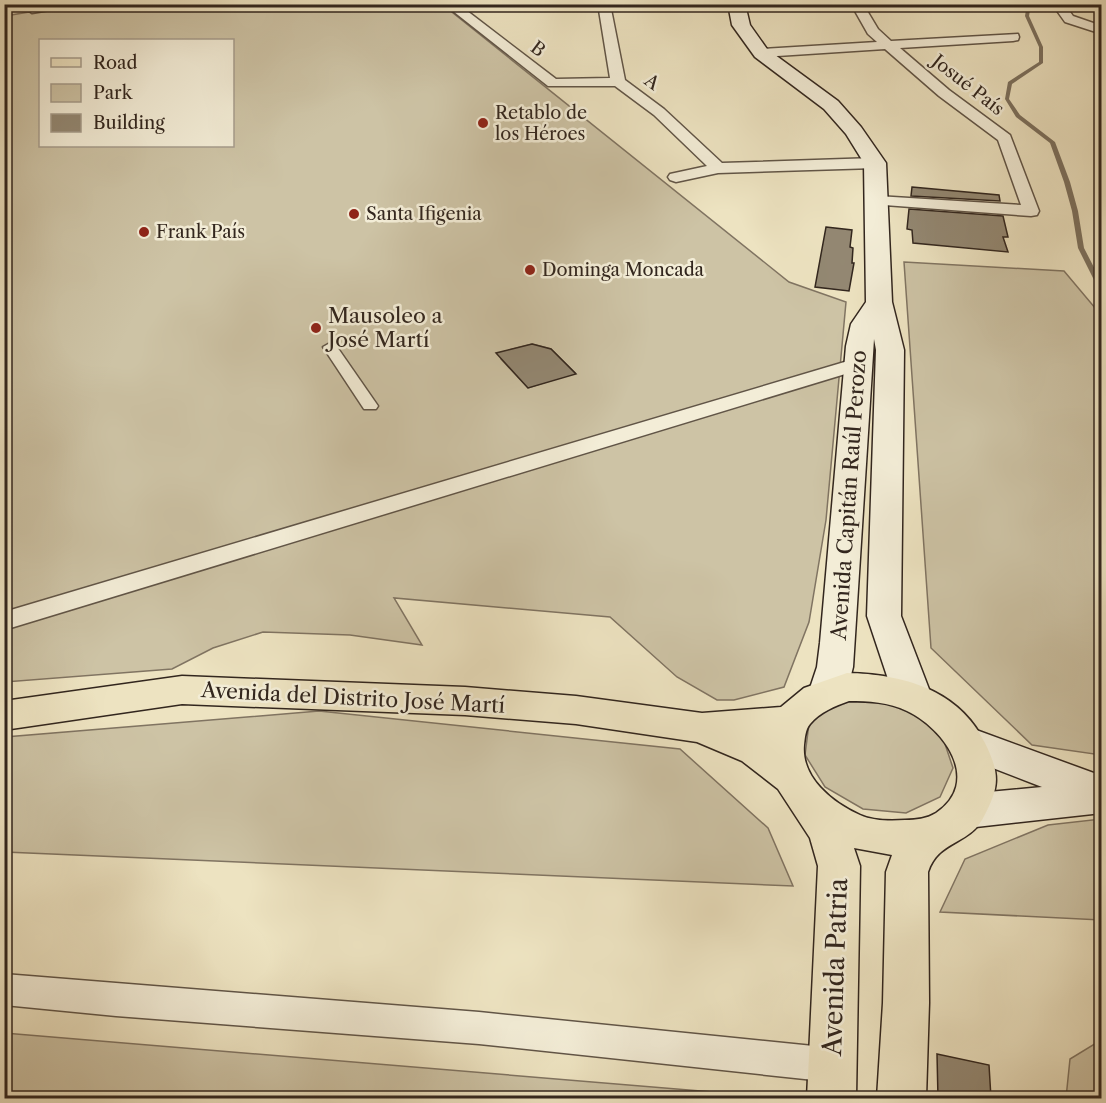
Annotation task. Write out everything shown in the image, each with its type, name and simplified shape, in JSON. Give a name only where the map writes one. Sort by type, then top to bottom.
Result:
[{"type":"main road","points":[[736,4],[741,25],[761,53],[831,105],[854,131],[875,163]]},
{"type":"main road","name":"Avenida Capitán Raúl Perozo","points":[[828,691],[835,666],[869,353],[879,302],[875,163]]},
{"type":"main road","name":"Avenida Capitán Raúl Perozo","points":[[869,353],[884,616],[913,697]]},
{"type":"main road","points":[[968,811],[978,777],[968,742],[952,723],[931,706],[913,697],[872,687],[847,687],[828,691],[802,706],[790,721],[783,747],[801,791],[848,828],[890,839],[930,835],[949,826],[968,811],[1101,795]]},
{"type":"main road","name":"Avenida del Distrito José Martí","points":[[4,716],[182,690],[465,700],[576,710],[702,728],[790,721]]},
{"type":"main road","name":"Avenida del Distrito José Martí","points":[[702,728],[756,750],[801,791]]},
{"type":"main road","points":[[968,742],[1101,795]]},
{"type":"main road","name":"Avenida Patria","points":[[801,791],[829,834],[839,866],[832,1082]]},
{"type":"main road","points":[[902,1098],[906,1003],[907,872],[913,854],[930,835]]},
{"type":"street","points":[[38,7],[62,4]]},
{"type":"street","name":"A","points":[[604,4],[618,82],[659,112],[718,168]]},
{"type":"street","name":"Josué País","points":[[857,4],[873,31],[887,44],[944,93],[1005,138],[1031,212],[877,201]]},
{"type":"street","points":[[1066,4],[1061,8],[1069,19],[1101,30]]},
{"type":"street","name":"B","points":[[457,6],[553,83],[618,82]]},
{"type":"street","points":[[761,53],[1013,38]]},
{"type":"street","points":[[676,177],[718,168],[875,163]]},
{"type":"street","points":[[330,347],[370,406]]},
{"type":"street","points":[[4,621],[869,353]]},
{"type":"street","points":[[4,989],[479,1028],[832,1082]]},
{"type":"green space","points":[[78,4],[443,5],[789,282],[846,302],[826,520],[809,622],[784,687],[734,700],[717,700],[677,677],[610,617],[394,598],[422,645],[350,635],[263,632],[213,648],[172,669],[5,682],[4,507],[10,505],[4,487],[5,16]],"holes":[[[532,344],[551,349],[575,373],[528,388],[501,359],[509,350]]]},
{"type":"green space","points":[[904,262],[1064,271],[1101,315],[1101,755],[1032,745],[931,648]]},
{"type":"green space","points":[[872,698],[911,709],[942,735],[953,768],[940,797],[906,813],[863,809],[825,787],[805,755],[809,724],[834,703]]},
{"type":"green space","points":[[319,711],[680,749],[768,828],[793,886],[5,852],[5,737]]},
{"type":"green space","points":[[1101,819],[1101,920],[940,912],[965,859],[1048,825]]},
{"type":"green space","points":[[4,1033],[774,1097],[774,1098],[5,1098]]},
{"type":"green space","points":[[1101,1040],[1101,1098],[1066,1098],[1070,1059]]},
{"type":"building","points":[[912,187],[999,195],[1000,201],[911,196]]},
{"type":"building","points":[[909,209],[1003,216],[1008,237],[1003,237],[1008,252],[913,243],[912,230],[907,229]]},
{"type":"building","points":[[826,227],[852,230],[850,247],[853,248],[852,263],[854,263],[849,291],[815,287]]},
{"type":"building","points":[[532,344],[551,349],[576,374],[528,388],[496,353]]},
{"type":"building","points":[[937,1054],[989,1065],[991,1098],[938,1098]]},
{"type":"waterway","points":[[1029,4],[1027,16],[1041,47],[1041,63],[1010,83],[1007,99],[1018,116],[1052,142],[1075,211],[1081,248],[1102,290]]},
{"type":"place","name":"Retablo de los Héroes","points":[[483,123]]},
{"type":"place","name":"Santa Ifigenia","points":[[354,214]]},
{"type":"place","name":"Frank País","points":[[144,232]]},
{"type":"place","name":"Dominga Moncada","points":[[530,270]]},
{"type":"place","name":"Mausoleo a José Martí","points":[[316,328]]}]
